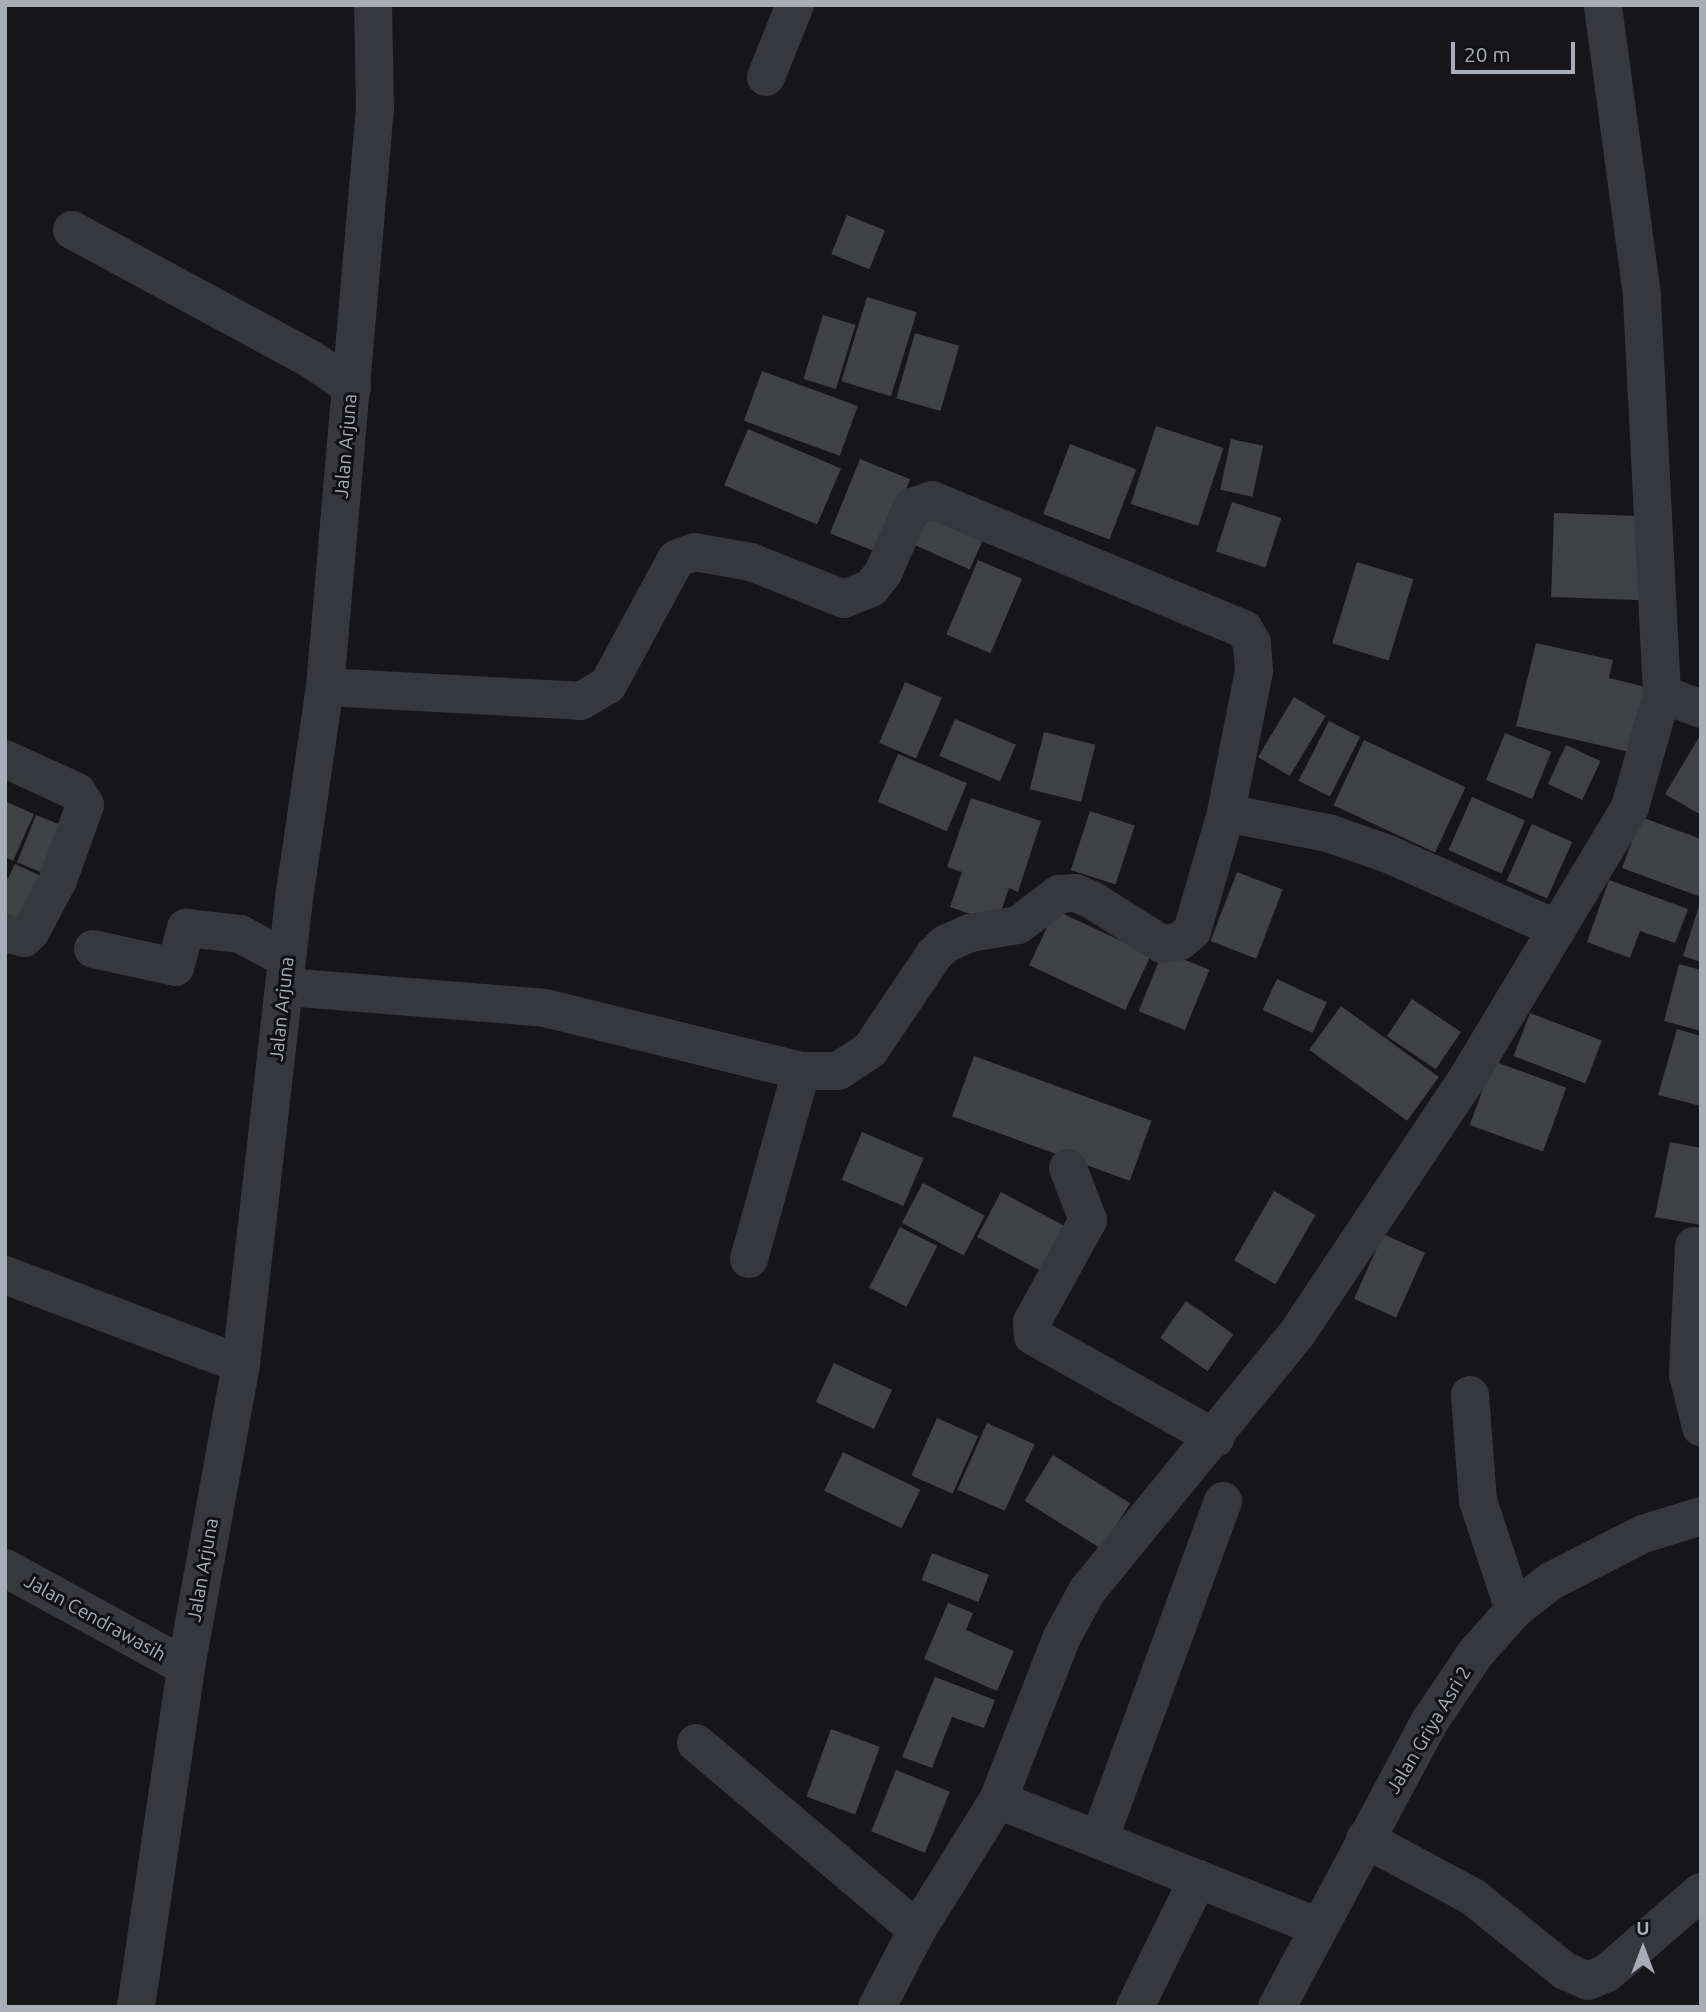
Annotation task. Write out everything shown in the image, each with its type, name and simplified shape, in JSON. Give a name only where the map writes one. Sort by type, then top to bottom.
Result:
[{"type":"street","name":"Jalan Arjuna","points":[[136,2007],[186,1667],[241,1364],[286,973],[325,687],[375,107],[373,5]]},
{"type":"street","points":[[766,77],[795,5]]},
{"type":"street","points":[[877,2007],[917,1930],[998,1800],[1062,1637],[1087,1591],[1215,1438],[1296,1335],[1390,1196],[1630,807],[1662,694],[1642,295],[1602,5]]},
{"type":"street","points":[[72,230],[309,358],[352,387]]},
{"type":"street","points":[[93,948],[175,967],[186,928],[240,934],[286,973],[545,1007],[801,1071],[838,1071],[859,1060],[946,944],[970,933],[1018,925],[1059,894],[1075,893],[1092,900],[1162,944],[1180,941],[1192,931],[1226,813],[1250,709],[1254,671],[1252,643],[1244,629],[932,500],[912,508],[883,573],[871,588],[844,599],[751,562],[694,552],[676,559],[608,685],[581,701],[325,687]]},
{"type":"street","points":[[1662,694],[1701,709]]},
{"type":"street","points":[[5,759],[77,792],[85,800],[85,812],[58,880],[31,931],[24,937],[5,933]]},
{"type":"street","points":[[1226,813],[1352,841],[1557,929]]},
{"type":"street","points":[[749,1259],[801,1071]]},
{"type":"street","points":[[1068,1168],[1088,1220],[1032,1322],[1033,1336],[1215,1438]]},
{"type":"street","points":[[1694,1246],[1688,1375],[1701,1427]]},
{"type":"street","points":[[5,1275],[241,1364]]},
{"type":"street","points":[[1470,1395],[1478,1501],[1514,1611]]},
{"type":"street","points":[[1099,1840],[1223,1501]]},
{"type":"street","name":"Jalan Griya Asri 2","points":[[1277,2007],[1317,1926],[1430,1721],[1475,1654],[1514,1611],[1593,1556],[1701,1516]]},
{"type":"street","name":"Jalan Cendrawasih","points":[[5,1568],[186,1667]]},
{"type":"street","points":[[696,1743],[917,1930]]},
{"type":"street","points":[[998,1800],[1317,1926]]},
{"type":"street","points":[[1365,1839],[1473,1896],[1565,1971],[1588,1981],[1606,1973],[1701,1892]]},
{"type":"street","points":[[1135,2007],[1198,1879]]},
{"type":"building","points":[[847,215],[885,230],[869,269],[831,254]]},
{"type":"building","points":[[867,297],[917,312],[891,396],[841,381]]},
{"type":"building","points":[[823,315],[856,325],[836,389],[803,379]]},
{"type":"building","points":[[915,333],[959,346],[940,411],[896,398]]},
{"type":"building","points":[[762,371],[858,406],[840,456],[744,421]]},
{"type":"building","points":[[1156,426],[1224,448],[1198,526],[1131,504]]},
{"type":"building","points":[[748,429],[841,468],[817,525],[724,485]]},
{"type":"building","points":[[1231,439],[1263,446],[1252,497],[1220,490]]},
{"type":"building","points":[[1070,444],[1136,469],[1109,539],[1043,514]]},
{"type":"building","points":[[860,459],[910,479],[880,553],[830,533]]},
{"type":"building","points":[[1232,502],[1281,518],[1265,568],[1216,551]]},
{"type":"building","points":[[926,503],[987,530],[970,570],[909,542]]},
{"type":"building","points":[[1554,513],[1646,516],[1643,600],[1551,597]]},
{"type":"building","points":[[978,560],[1022,579],[991,653],[946,635]]},
{"type":"building","points":[[1357,562],[1413,579],[1389,661],[1332,643]]},
{"type":"building","points":[[1536,643],[1613,660],[1609,678],[1654,689],[1638,754],[1516,726]]},
{"type":"building","points":[[905,682],[942,698],[916,758],[879,743]]},
{"type":"building","points":[[1294,697],[1326,716],[1290,776],[1258,757]]},
{"type":"building","points":[[955,719],[1016,745],[1000,782],[939,756]]},
{"type":"building","points":[[1329,721],[1360,737],[1330,797],[1299,781]]},
{"type":"building","points":[[1044,732],[1095,745],[1081,802],[1030,789]]},
{"type":"building","points":[[1505,733],[1551,752],[1532,799],[1486,780]]},
{"type":"building","points":[[1701,734],[1701,815],[1665,794]]},
{"type":"building","points":[[1364,740],[1466,787],[1435,853],[1334,805]]},
{"type":"building","points":[[1566,745],[1600,761],[1582,800],[1548,784]]},
{"type":"building","points":[[898,754],[967,783],[947,831],[878,802]]},
{"type":"building","points":[[1472,797],[1525,821],[1501,874],[1448,850]]},
{"type":"building","points":[[971,798],[1041,821],[1018,892],[1009,888],[997,923],[950,907],[962,872],[947,867]]},
{"type":"building","points":[[7,802],[34,814],[13,861],[5,857]]},
{"type":"building","points":[[1090,811],[1135,826],[1116,884],[1071,870]]},
{"type":"building","points":[[36,815],[63,826],[44,873],[17,862]]},
{"type":"building","points":[[1641,817],[1701,839],[1701,897],[1622,868]]},
{"type":"building","points":[[1532,824],[1572,842],[1547,899],[1507,881]]},
{"type":"building","points":[[15,864],[41,876],[21,922],[5,915],[5,884]]},
{"type":"building","points":[[1237,872],[1283,890],[1256,959],[1210,941]]},
{"type":"building","points":[[1609,880],[1688,909],[1675,943],[1640,931],[1630,958],[1587,942]]},
{"type":"building","points":[[1701,903],[1701,962],[1683,956]]},
{"type":"building","points":[[1055,910],[1151,955],[1125,1010],[1029,965]]},
{"type":"building","points":[[1163,951],[1209,970],[1185,1030],[1139,1011]]},
{"type":"building","points":[[1679,964],[1701,970],[1701,1031],[1664,1021]]},
{"type":"building","points":[[1277,979],[1327,1002],[1312,1033],[1263,1010]]},
{"type":"building","points":[[1412,999],[1461,1032],[1436,1069],[1387,1036]]},
{"type":"building","points":[[1341,1006],[1439,1077],[1407,1121],[1309,1050]]},
{"type":"building","points":[[1530,1013],[1602,1041],[1585,1084],[1514,1056]]},
{"type":"building","points":[[1677,1029],[1701,1036],[1701,1106],[1658,1095]]},
{"type":"building","points":[[974,1056],[1152,1121],[1130,1181],[952,1116]]},
{"type":"building","points":[[1493,1061],[1566,1088],[1543,1152],[1470,1125]]},
{"type":"building","points":[[862,1132],[924,1158],[903,1206],[842,1180]]},
{"type":"building","points":[[1670,1142],[1701,1148],[1701,1225],[1655,1217]]},
{"type":"building","points":[[923,1183],[985,1216],[964,1256],[902,1223]]},
{"type":"building","points":[[1274,1191],[1316,1215],[1276,1284],[1234,1260]]},
{"type":"building","points":[[1001,1192],[1068,1228],[1044,1273],[977,1237]]},
{"type":"building","points":[[900,1227],[937,1246],[907,1307],[869,1288]]},
{"type":"building","points":[[1383,1234],[1425,1253],[1396,1318],[1354,1299]]},
{"type":"building","points":[[1186,1301],[1234,1334],[1208,1371],[1160,1338]]},
{"type":"building","points":[[834,1363],[892,1390],[874,1429],[816,1402]]},
{"type":"building","points":[[937,1418],[978,1436],[952,1494],[911,1476]]},
{"type":"building","points":[[987,1423],[1035,1444],[1005,1511],[957,1490]]},
{"type":"building","points":[[843,1452],[920,1490],[901,1528],[824,1491]]},
{"type":"building","points":[[1053,1455],[1130,1503],[1102,1549],[1024,1501]]},
{"type":"building","points":[[932,1553],[989,1575],[979,1602],[922,1580]]},
{"type":"building","points":[[948,1603],[973,1613],[966,1630],[1014,1651],[997,1691],[924,1659]]},
{"type":"building","points":[[935,1677],[995,1700],[984,1728],[952,1717],[932,1768],[902,1757]]},
{"type":"building","points":[[831,1729],[880,1747],[855,1814],[806,1797]]},
{"type":"building","points":[[896,1770],[950,1792],[925,1853],[871,1831]]}]
